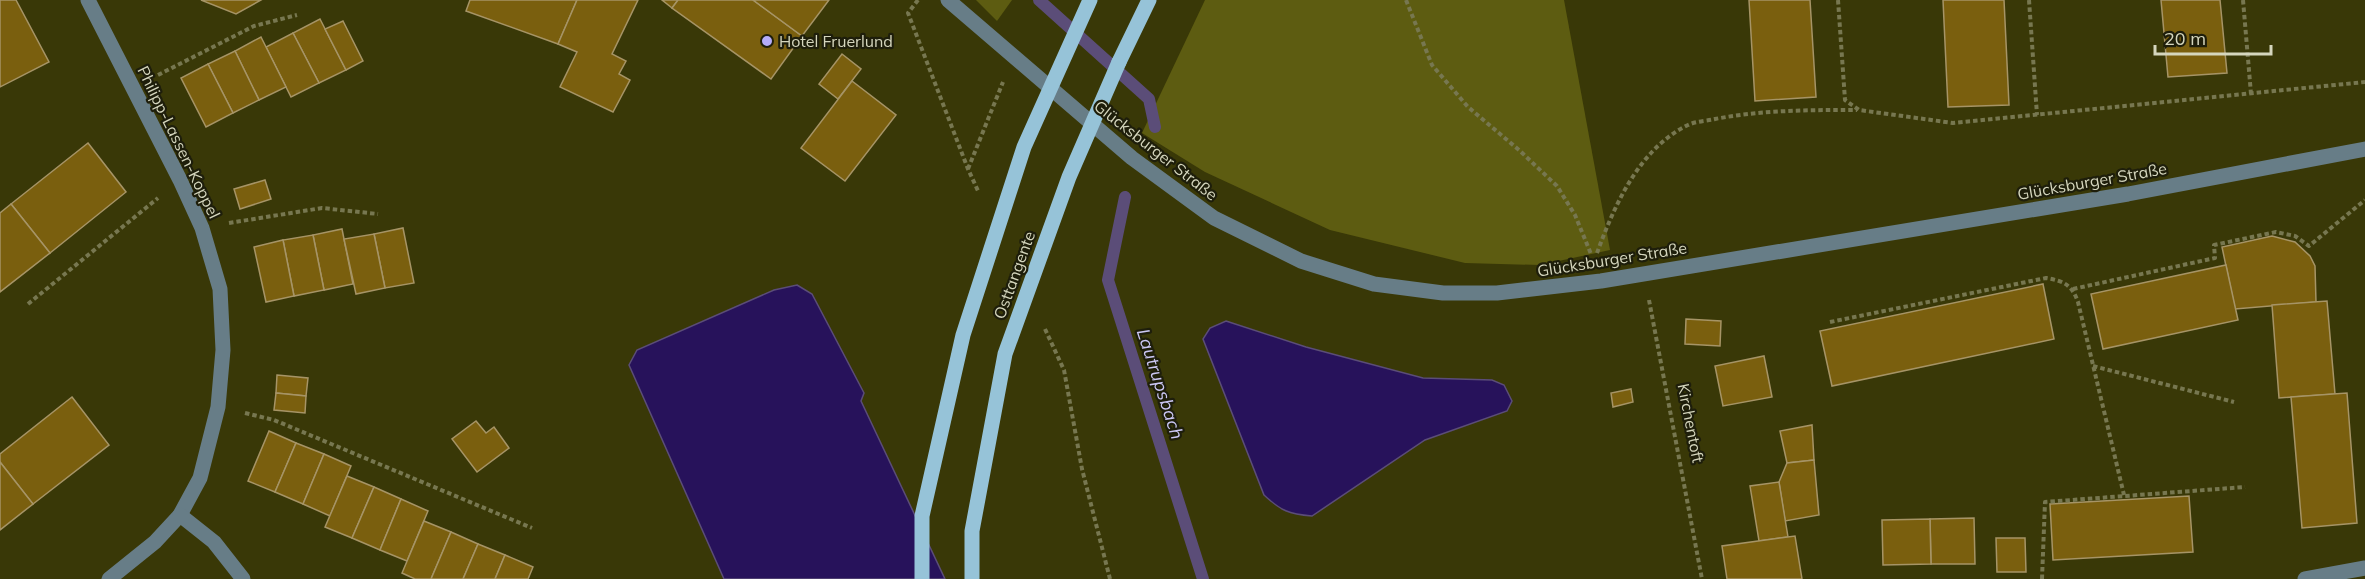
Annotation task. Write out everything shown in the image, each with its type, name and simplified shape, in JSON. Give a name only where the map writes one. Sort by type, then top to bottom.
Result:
[{"type":"main road","name":"Osttangente","points":[[922,579],[922,516],[963,335],[1024,147],[1090,0]]},
{"type":"main road","name":"Osttangente","points":[[972,579],[972,531],[1005,354],[1069,177],[1119,62],[1149,0]]},
{"type":"street","name":"Philipp-Lassen-Koppel","points":[[88,0],[202,228],[219,289],[223,350],[218,407],[200,478],[180,515],[155,542],[110,579]]},
{"type":"street","name":"Glücksburger Straße","points":[[948,0],[1132,158],[1214,218],[1301,261],[1374,284],[1443,293],[1497,293],[1601,281],[2128,194],[2365,149]]},
{"type":"street","points":[[180,515],[214,542],[243,579]]},
{"type":"street","points":[[2305,579],[2365,568]]},
{"type":"path","points":[[908,13],[918,0]]},
{"type":"path","points":[[1406,0],[1432,65],[1468,107],[1557,186],[1575,215],[1594,262],[1611,218],[1639,169],[1653,150],[1689,124],[1751,113],[1795,110],[1859,110],[1953,123],[2365,82]]},
{"type":"path","points":[[1838,0],[1845,100],[1859,110]]},
{"type":"path","points":[[2029,0],[2037,115]]},
{"type":"path","points":[[2243,0],[2251,94]]},
{"type":"path","points":[[133,88],[254,26],[297,15]]},
{"type":"path","points":[[968,169],[1014,56]]},
{"type":"path","points":[[28,304],[180,180]]},
{"type":"path","points":[[2073,289],[2215,258],[2214,245],[2276,232],[2295,236],[2309,246],[2365,200]]},
{"type":"path","points":[[202,228],[322,208],[378,214]]},
{"type":"path","name":"Kirchentoft","points":[[1644,273],[1702,579]]},
{"type":"path","points":[[1830,322],[2046,278],[2061,280],[2073,289],[2124,495]]},
{"type":"path","points":[[2093,366],[2234,402]]},
{"type":"path","points":[[218,407],[274,420],[532,528]]},
{"type":"path","points":[[1082,469],[1110,579]]},
{"type":"path","points":[[2042,579],[2045,502],[2245,487]]},
{"type":"shaded area","points":[[976,0],[1012,0],[997,21]]},
{"type":"shaded area","points":[[1205,0],[1564,0],[1610,250],[1540,265],[1465,263],[1330,230],[1205,172],[1142,133]]},
{"type":"shaded area","points":[[797,285],[812,294],[864,393],[861,401],[945,579],[724,579],[629,365],[637,350],[774,290]]},
{"type":"shaded area","points":[[1226,321],[1306,347],[1423,378],[1492,380],[1504,385],[1512,401],[1507,411],[1425,440],[1312,516],[1291,513],[1275,505],[1264,495],[1203,339],[1210,328]]},
{"type":"building","points":[[0,0],[16,0],[49,62],[0,87]]},
{"type":"building","points":[[201,0],[261,0],[236,14]]},
{"type":"building","points":[[470,0],[577,0],[558,44],[466,11]]},
{"type":"building","points":[[577,0],[638,0],[612,54],[626,61],[619,74],[630,80],[613,112],[560,87],[577,52],[558,44]]},
{"type":"building","points":[[662,0],[678,0],[672,8]]},
{"type":"building","points":[[678,0],[753,0],[802,36],[771,79],[672,8]]},
{"type":"building","points":[[753,0],[829,0],[802,36]]},
{"type":"building","points":[[1749,0],[1810,0],[1816,97],[1755,101]]},
{"type":"building","points":[[1943,0],[2004,0],[2009,105],[1948,107]]},
{"type":"building","points":[[2161,0],[2220,0],[2227,73],[2168,77]]},
{"type":"building","points":[[320,19],[346,70],[319,83],[293,33]]},
{"type":"building","points":[[343,21],[363,61],[346,70],[325,29]]},
{"type":"building","points":[[293,33],[319,83],[291,97],[266,47]]},
{"type":"building","points":[[261,37],[286,87],[259,100],[235,51]]},
{"type":"building","points":[[235,51],[259,100],[233,113],[208,64]]},
{"type":"building","points":[[842,54],[861,69],[838,99],[819,84]]},
{"type":"building","points":[[208,64],[233,113],[206,127],[181,78]]},
{"type":"building","points":[[852,81],[896,115],[845,181],[801,148]]},
{"type":"building","points":[[88,143],[126,192],[50,253],[11,204]]},
{"type":"building","points":[[265,180],[271,199],[240,209],[234,189]]},
{"type":"building","points":[[11,204],[50,253],[0,292],[0,213]]},
{"type":"building","points":[[403,228],[414,283],[385,288],[374,234]]},
{"type":"building","points":[[342,229],[353,284],[324,290],[313,235]]},
{"type":"building","points":[[374,234],[385,288],[356,294],[344,239]]},
{"type":"building","points":[[313,235],[324,290],[294,296],[283,240]]},
{"type":"building","points":[[2272,236],[2295,242],[2310,256],[2315,266],[2316,302],[2235,309],[2222,247]]},
{"type":"building","points":[[283,240],[294,296],[266,302],[254,247]]},
{"type":"building","points":[[2226,265],[2238,320],[2103,349],[2091,294]]},
{"type":"building","points":[[2043,284],[2054,339],[1832,386],[1820,331]]},
{"type":"building","points":[[2327,301],[2335,394],[2279,398],[2272,305]]},
{"type":"building","points":[[1686,319],[1721,321],[1720,346],[1685,344]]},
{"type":"building","points":[[1764,356],[1772,397],[1723,406],[1715,366]]},
{"type":"building","points":[[277,375],[308,378],[306,396],[276,393]]},
{"type":"building","points":[[1631,389],[1633,402],[1613,407],[1611,393]]},
{"type":"building","points":[[276,393],[306,396],[305,413],[274,410]]},
{"type":"building","points":[[2347,393],[2357,523],[2302,528],[2291,397]]},
{"type":"building","points":[[72,397],[109,445],[33,504],[0,462],[0,454]]},
{"type":"building","points":[[476,421],[486,433],[494,427],[509,448],[477,472],[452,439]]},
{"type":"building","points":[[1812,425],[1814,460],[1787,463],[1780,431]]},
{"type":"building","points":[[269,431],[296,443],[275,492],[248,481]]},
{"type":"building","points":[[296,443],[324,454],[303,504],[275,492]]},
{"type":"building","points":[[324,454],[351,466],[330,516],[303,504]]},
{"type":"building","points":[[1814,460],[1819,515],[1785,521],[1779,482],[1787,463]]},
{"type":"building","points":[[0,462],[33,504],[0,530]]},
{"type":"building","points":[[347,476],[374,487],[352,538],[325,527]]},
{"type":"building","points":[[1779,482],[1788,537],[1759,541],[1750,486]]},
{"type":"building","points":[[374,487],[401,499],[380,550],[352,538]]},
{"type":"building","points":[[2189,496],[2193,552],[2053,560],[2050,504]]},
{"type":"building","points":[[401,499],[428,511],[407,561],[380,550]]},
{"type":"building","points":[[1974,518],[1975,564],[1931,564],[1930,519]]},
{"type":"building","points":[[1930,519],[1931,564],[1883,565],[1882,520]]},
{"type":"building","points":[[424,521],[451,532],[431,579],[415,579],[402,573]]},
{"type":"building","points":[[451,532],[478,544],[463,579],[431,579]]},
{"type":"building","points":[[1795,536],[1802,579],[1727,579],[1722,546]]},
{"type":"building","points":[[1996,538],[2025,538],[2026,572],[1997,572]]},
{"type":"building","points":[[478,544],[505,555],[495,579],[463,579]]},
{"type":"building","points":[[505,555],[533,567],[528,579],[495,579]]},
{"type":"waterway","name":"Lautrupsbach","points":[[1039,0],[1149,99],[1155,127]]},
{"type":"waterway","name":"Lautrupsbach","points":[[1125,197],[1108,280],[1203,579]]},
{"type":"place","name":"Hotel Fruerlund","points":[[767,41]]}]
